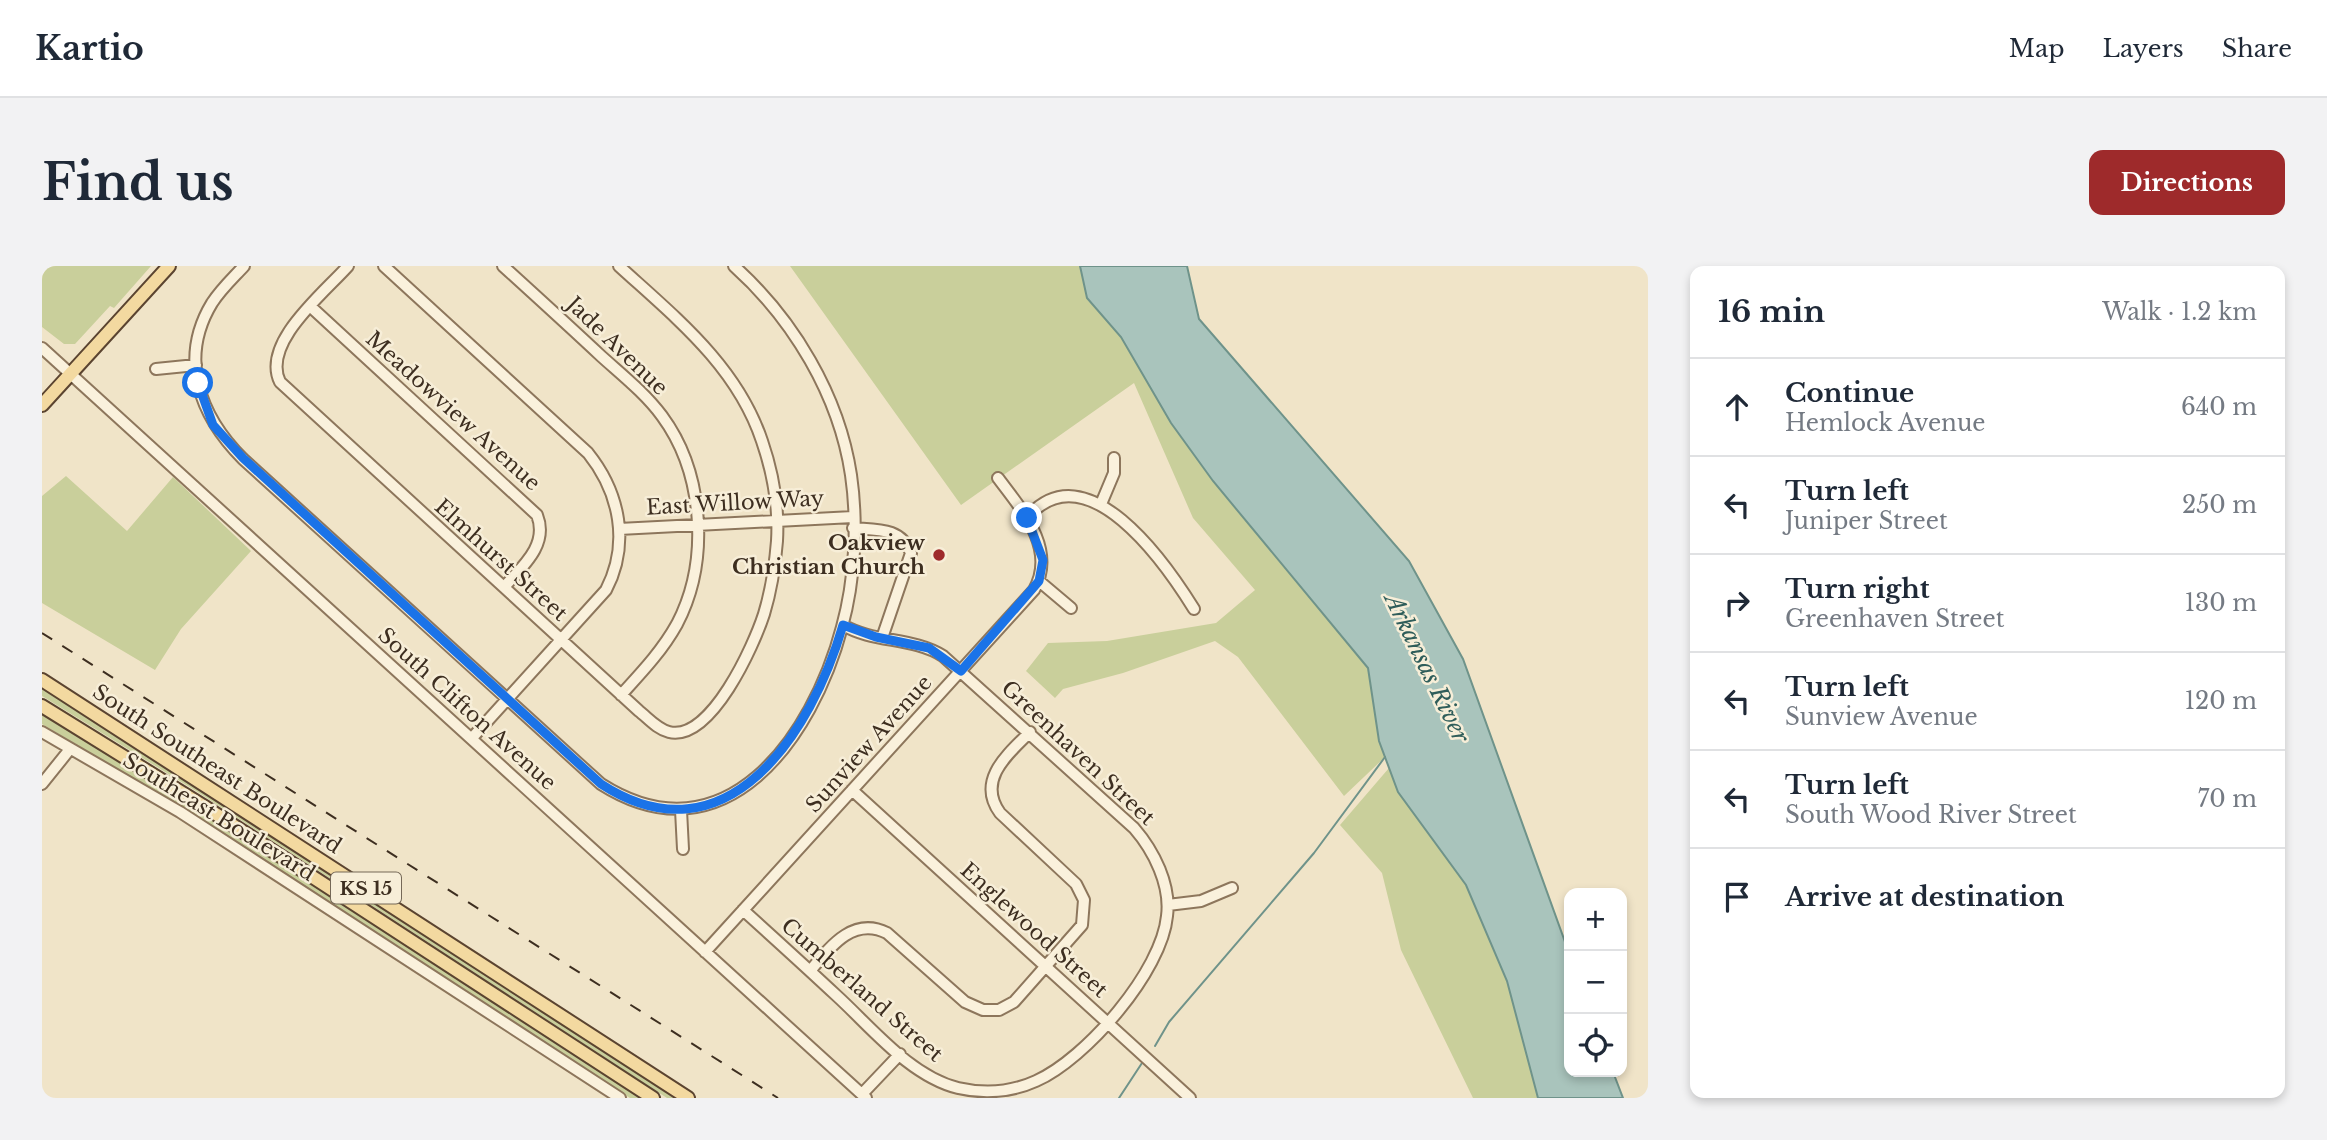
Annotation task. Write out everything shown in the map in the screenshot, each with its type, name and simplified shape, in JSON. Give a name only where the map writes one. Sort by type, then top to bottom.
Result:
[{"type":"main road","points":[[42,405],[169,266]]},
{"type":"main road","name":"South Southeast Boulevard","points":[[42,680],[688,1098]]},
{"type":"main road","name":"South Southeast Boulevard","points":[[42,706],[205,807],[653,1098]]},
{"type":"street","points":[[244,266],[209,310],[198,338],[196,365],[205,409],[229,444],[596,779],[617,794],[644,806],[681,810],[719,802],[748,784],[768,766],[814,698],[843,625],[849,592],[853,522],[847,454],[825,388],[803,349],[775,310],[734,266]]},
{"type":"street","points":[[311,307],[348,266]]},
{"type":"street","points":[[384,266],[588,453],[610,488],[616,504],[619,528],[613,575],[596,603],[472,738]]},
{"type":"street","name":"Jade Avenue","points":[[503,266],[630,382],[661,415],[687,465],[697,524],[695,569],[681,614],[659,653],[621,695]]},
{"type":"street","points":[[619,266],[704,344],[735,385],[762,441],[773,481],[777,521]]},
{"type":"street","name":"Elmhurst Street","points":[[311,307],[278,347],[277,377],[282,385],[621,695],[653,723],[671,733],[695,727],[710,712],[741,667],[758,632],[773,575],[777,521]]},
{"type":"street","name":"Meadowview Avenue","points":[[311,307],[537,515],[540,529],[538,544],[503,587]]},
{"type":"street","name":"South Clifton Avenue","points":[[42,348],[864,1096]]},
{"type":"street","points":[[156,369],[196,365]]},
{"type":"street","points":[[1101,504],[1114,473],[1114,458]]},
{"type":"street","points":[[998,478],[1027,518],[1041,553],[1043,565],[1039,581],[1071,608]]},
{"type":"street","points":[[1027,518],[1045,504],[1062,498],[1083,497],[1101,504],[1121,518],[1163,565],[1194,609]]},
{"type":"street","name":"East Willow Way","points":[[619,528],[777,521],[853,522],[890,530],[905,542],[911,553],[882,638]]},
{"type":"street","name":"Sunview Avenue","points":[[705,952],[961,671],[1039,581]]},
{"type":"street","name":"Greenhaven Street","points":[[843,625],[882,638],[929,648],[961,671],[1030,732],[1143,839],[1161,873],[1168,905],[1164,934],[1151,965],[1137,988],[1106,1022]]},
{"type":"street","name":"Southeast Boulevard","points":[[42,732],[180,812],[620,1098]]},
{"type":"street","points":[[810,971],[849,931],[874,928],[887,933],[971,1006],[991,1011],[1014,1002],[1082,925],[1085,911],[1082,894],[1076,884],[1000,813],[991,792],[998,767],[1030,732]]},
{"type":"street","points":[[42,784],[70,749]]},
{"type":"street","name":"Englewood Street","points":[[852,790],[1190,1098]]},
{"type":"street","points":[[681,810],[683,849]]},
{"type":"street","points":[[1168,905],[1201,901],[1232,888]]},
{"type":"street","name":"Cumberland Street","points":[[743,910],[900,1054],[938,1081],[996,1095],[1025,1085],[1053,1072],[1071,1058],[1106,1022]]},
{"type":"street","points":[[864,1096],[900,1054]]},
{"type":"green space","points":[[42,266],[151,266],[114,308],[110,306],[75,344],[64,344],[42,327]]},
{"type":"green space","points":[[790,266],[1080,266],[1087,298],[1121,337],[1171,423],[1213,481],[1368,668],[1385,757],[1344,796],[1238,657],[1215,641],[1123,673],[1063,689],[1055,698],[1026,671],[1048,643],[1107,641],[1216,623],[1255,590],[1193,518],[1134,383],[961,505]]},
{"type":"green space","points":[[66,476],[127,531],[173,477],[251,551],[181,629],[155,670],[42,603],[42,496]]},
{"type":"green space","points":[[42,687],[681,1098],[667,1098],[196,791],[42,696]]},
{"type":"green space","points":[[42,711],[644,1098],[630,1098],[173,802],[42,724]]},
{"type":"green space","points":[[1389,768],[1398,792],[1466,885],[1507,981],[1538,1098],[1473,1098],[1401,950],[1382,873],[1340,825]]},
{"type":"water","name":"Arkansas River","points":[[1080,266],[1187,266],[1199,319],[1409,561],[1463,659],[1564,939],[1564,1077],[1615,1077],[1623,1098],[1538,1098],[1507,981],[1466,885],[1398,792],[1379,741],[1368,668],[1213,481],[1171,423],[1121,337],[1087,298]]},
{"type":"waterway","points":[[1155,1046],[1169,1022],[1314,853],[1385,757]]},
{"type":"waterway","points":[[1119,1098],[1142,1063]]},
{"type":"railway","points":[[42,633],[778,1098]]},
{"type":"place","name":"Oakview Christian Church","points":[[939,555]]},
{"type":"route","points":[[198,383],[205,409],[213,425],[243,458],[601,784],[626,799],[658,809],[686,810],[719,802],[748,784],[768,766],[814,698],[843,625],[876,637],[929,648],[961,671],[1034,590],[1039,581],[1043,560],[1027,518]]}]
